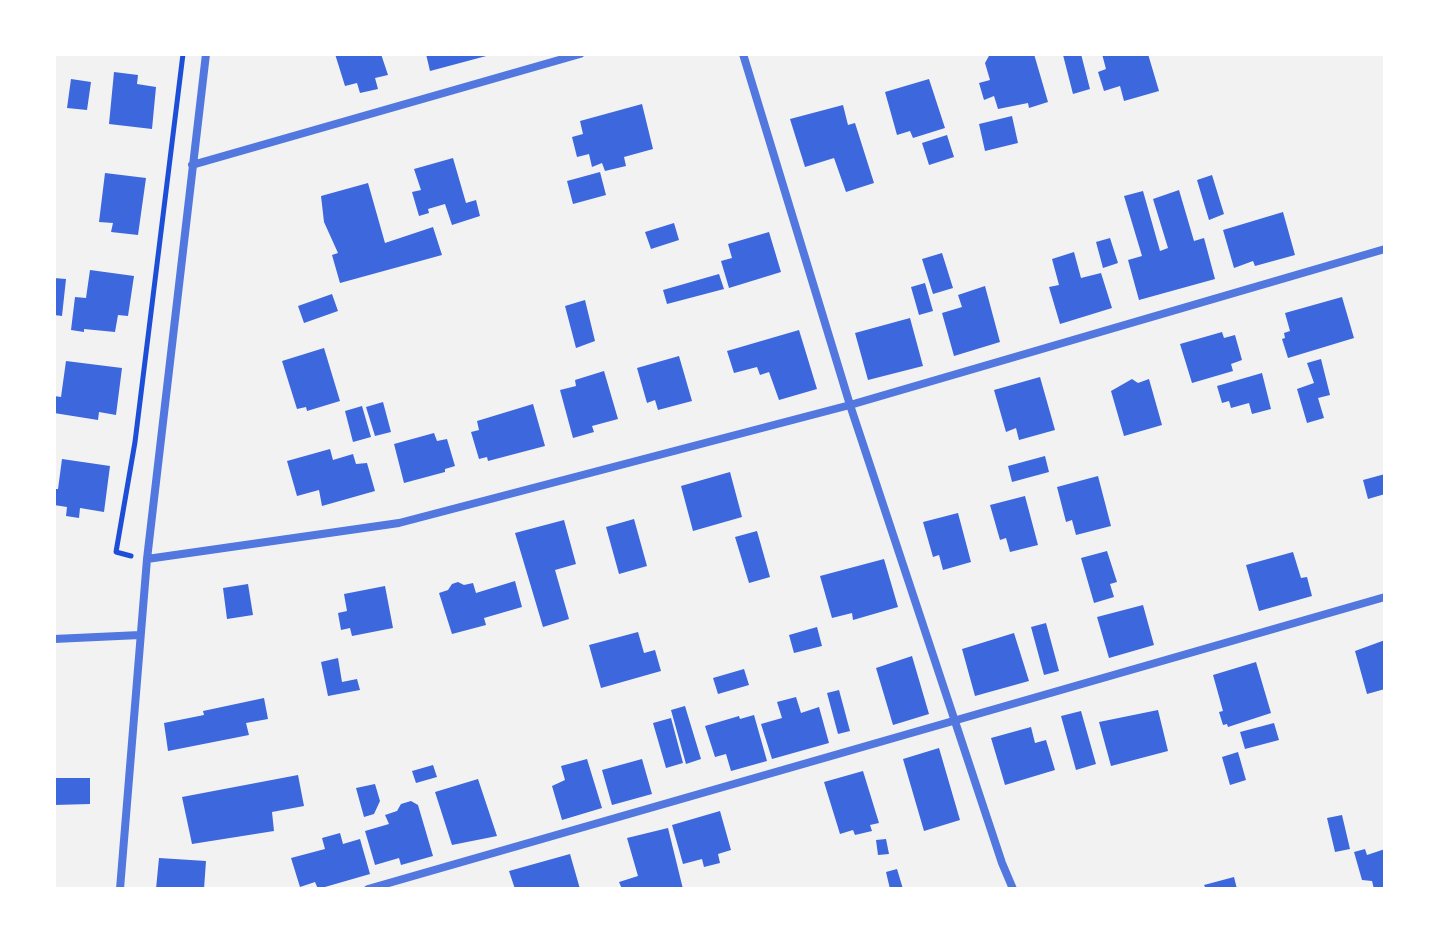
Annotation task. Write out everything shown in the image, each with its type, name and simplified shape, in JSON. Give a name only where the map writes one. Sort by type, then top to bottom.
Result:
[{"type":"street","points":[[120,889],[147,559],[206,54]]},
{"type":"street","points":[[192,165],[580,54]]},
{"type":"street","points":[[743,54],[850,405],[1013,889]]},
{"type":"street","points":[[147,559],[399,523],[850,405],[1385,249]]},
{"type":"street","points":[[368,889],[1385,597]]},
{"type":"street","points":[[56,641],[140,635]]},
{"type":"path","points":[[147,559],[116,552],[135,442],[183,54]]},
{"type":"building","points":[[335,54],[381,54],[388,75],[375,78],[378,89],[360,93],[357,83],[345,86]]},
{"type":"building","points":[[426,54],[490,54],[490,55],[430,71]]},
{"type":"building","points":[[990,54],[1034,54],[1048,102],[1029,108],[1028,103],[998,109],[994,96],[984,100],[979,83],[990,80],[985,63]]},
{"type":"building","points":[[1081,54],[1090,89],[1073,94],[1063,55]]},
{"type":"building","points":[[1102,54],[1148,54],[1159,91],[1124,101],[1120,86],[1104,91],[1098,72],[1106,69]]},
{"type":"building","points":[[114,72],[138,75],[137,84],[156,87],[152,129],[109,124]]},
{"type":"building","points":[[71,79],[91,82],[87,110],[67,108]]},
{"type":"building","points":[[929,79],[945,128],[913,138],[910,131],[897,135],[885,92]]},
{"type":"building","points":[[642,104],[653,149],[624,157],[626,166],[605,171],[602,163],[592,167],[589,154],[577,157],[572,137],[583,134],[580,121]]},
{"type":"building","points":[[843,105],[848,125],[855,123],[874,183],[846,192],[834,158],[805,167],[790,119]]},
{"type":"building","points":[[1012,116],[1018,143],[985,151],[979,124]]},
{"type":"building","points":[[947,135],[954,157],[929,165],[922,143]]},
{"type":"building","points":[[453,158],[466,203],[476,200],[480,216],[452,225],[445,204],[428,209],[429,213],[419,216],[412,192],[421,190],[414,169]]},
{"type":"building","points":[[600,172],[606,195],[573,204],[567,181]]},
{"type":"building","points":[[105,173],[146,178],[138,235],[111,232],[113,223],[99,222]]},
{"type":"building","points":[[1212,175],[1224,214],[1209,220],[1197,180]]},
{"type":"building","points":[[368,183],[385,243],[433,227],[442,255],[340,283],[332,255],[338,253],[324,222],[321,196]]},
{"type":"building","points":[[1179,190],[1194,241],[1204,238],[1215,279],[1139,300],[1128,260],[1142,256],[1124,196],[1143,191],[1160,251],[1168,248],[1153,199]]},
{"type":"building","points":[[1283,212],[1295,255],[1255,266],[1253,261],[1234,268],[1223,230]]},
{"type":"building","points":[[674,223],[679,240],[651,249],[645,232]]},
{"type":"building","points":[[769,232],[781,272],[729,288],[721,261],[732,258],[728,244]]},
{"type":"building","points":[[1110,238],[1118,263],[1103,268],[1096,242]]},
{"type":"building","points":[[1074,252],[1081,278],[1101,273],[1112,308],[1060,324],[1049,287],[1059,285],[1052,259]]},
{"type":"building","points":[[942,253],[953,288],[933,294],[922,259]]},
{"type":"building","points":[[90,270],[134,276],[128,316],[118,315],[115,332],[71,330],[75,297],[86,298]]},
{"type":"building","points":[[719,274],[724,289],[667,304],[663,290]]},
{"type":"building","points":[[54,278],[66,279],[62,316],[54,315]]},
{"type":"building","points":[[925,283],[933,311],[919,315],[911,287]]},
{"type":"building","points":[[985,286],[1000,342],[954,356],[942,313],[962,307],[958,295]]},
{"type":"building","points":[[332,294],[338,311],[304,323],[298,306]]},
{"type":"building","points":[[1342,297],[1354,338],[1288,358],[1282,339],[1285,338],[1284,333],[1290,331],[1285,313]]},
{"type":"building","points":[[585,300],[595,341],[576,348],[565,306]]},
{"type":"building","points":[[910,318],[923,366],[868,380],[855,333]]},
{"type":"building","points":[[799,330],[817,389],[779,400],[769,372],[760,375],[757,367],[734,373],[727,351]]},
{"type":"building","points":[[1222,332],[1224,338],[1235,335],[1242,360],[1231,364],[1233,371],[1192,383],[1180,344]]},
{"type":"building","points":[[324,348],[340,401],[307,411],[306,407],[297,409],[282,361]]},
{"type":"building","points":[[679,356],[692,401],[658,410],[655,400],[647,403],[637,368]]},
{"type":"building","points":[[1321,359],[1330,395],[1318,398],[1324,418],[1307,423],[1297,389],[1314,383],[1307,363]]},
{"type":"building","points":[[66,361],[122,368],[116,415],[99,412],[98,420],[54,413],[54,396],[61,397]]},
{"type":"building","points":[[604,371],[618,419],[592,426],[594,432],[573,438],[560,390],[576,386],[575,380]]},
{"type":"building","points":[[1262,373],[1271,409],[1252,414],[1249,403],[1231,408],[1229,401],[1222,403],[1217,386]]},
{"type":"building","points":[[1040,377],[1055,430],[1019,440],[1016,428],[1006,432],[994,390]]},
{"type":"building","points":[[1132,379],[1138,383],[1149,379],[1162,425],[1124,436],[1111,391]]},
{"type":"building","points":[[383,402],[391,432],[375,436],[366,407]]},
{"type":"building","points":[[533,404],[545,446],[488,461],[487,457],[479,459],[471,432],[479,430],[477,421]]},
{"type":"building","points":[[362,406],[371,437],[353,442],[345,411]]},
{"type":"building","points":[[434,433],[437,441],[447,439],[455,466],[445,469],[445,472],[404,483],[394,444]]},
{"type":"building","points":[[330,449],[333,460],[353,454],[356,464],[367,463],[375,491],[322,506],[319,490],[297,496],[287,461]]},
{"type":"building","points":[[1045,456],[1049,472],[1012,482],[1008,466]]},
{"type":"building","points":[[62,459],[110,466],[104,512],[80,508],[79,518],[66,516],[67,507],[54,505],[54,489],[58,489]]},
{"type":"building","points":[[730,472],[742,517],[693,531],[681,486]]},
{"type":"building","points":[[1385,474],[1385,494],[1368,499],[1363,480]]},
{"type":"building","points":[[1098,476],[1111,526],[1076,535],[1072,520],[1066,522],[1057,487]]},
{"type":"building","points":[[1025,496],[1038,545],[1010,552],[1006,538],[1000,540],[990,505]]},
{"type":"building","points":[[958,513],[971,562],[943,570],[939,555],[933,557],[923,522]]},
{"type":"building","points":[[634,519],[647,566],[619,574],[606,527]]},
{"type":"building","points":[[564,520],[576,564],[555,570],[569,619],[543,627],[515,533]]},
{"type":"building","points":[[757,531],[770,577],[749,583],[735,537]]},
{"type":"building","points":[[1107,551],[1117,582],[1110,584],[1114,597],[1094,603],[1081,558]]},
{"type":"building","points":[[1293,552],[1301,578],[1307,577],[1312,596],[1259,611],[1246,565]]},
{"type":"building","points":[[884,559],[898,607],[853,620],[852,613],[832,618],[820,576]]},
{"type":"building","points":[[515,581],[522,607],[484,618],[486,625],[452,634],[439,593],[458,582],[464,585],[473,583],[476,593]]},
{"type":"building","points":[[248,584],[253,615],[227,619],[223,588]]},
{"type":"building","points":[[385,586],[393,628],[352,636],[350,628],[341,630],[338,613],[347,611],[344,594]]},
{"type":"building","points":[[1143,605],[1154,645],[1109,658],[1097,617]]},
{"type":"building","points":[[1046,623],[1059,671],[1044,675],[1031,627]]},
{"type":"building","points":[[817,627],[822,646],[794,653],[789,635]]},
{"type":"building","points":[[638,632],[644,653],[655,650],[661,671],[601,688],[589,645]]},
{"type":"building","points":[[1014,633],[1029,681],[975,696],[962,649]]},
{"type":"building","points":[[1385,640],[1385,689],[1367,694],[1355,651]]},
{"type":"building","points":[[912,656],[929,714],[893,725],[876,668]]},
{"type":"building","points":[[338,658],[342,682],[357,679],[360,690],[328,696],[321,662]]},
{"type":"building","points":[[1256,662],[1271,713],[1228,727],[1227,724],[1223,725],[1219,712],[1223,711],[1213,675]]},
{"type":"building","points":[[744,669],[749,685],[718,694],[713,678]]},
{"type":"building","points":[[839,690],[850,731],[838,734],[827,693]]},
{"type":"building","points":[[796,697],[801,713],[819,707],[829,743],[772,759],[761,724],[782,718],[777,702]]},
{"type":"building","points":[[264,698],[268,719],[246,723],[249,735],[168,751],[164,723]]},
{"type":"building","points":[[685,706],[701,759],[686,764],[671,710]]},
{"type":"building","points":[[1158,710],[1168,751],[1111,766],[1099,722]]},
{"type":"building","points":[[1081,711],[1096,764],[1076,770],[1061,716]]},
{"type":"building","points":[[754,715],[767,761],[731,771],[726,754],[715,757],[705,726]]},
{"type":"building","points":[[671,718],[683,763],[666,768],[653,723]]},
{"type":"building","points":[[1274,723],[1279,740],[1245,749],[1240,732]]},
{"type":"building","points":[[1031,727],[1035,743],[1046,740],[1055,770],[1005,785],[991,738]]},
{"type":"building","points":[[939,748],[960,820],[924,831],[903,759]]},
{"type":"building","points":[[1238,752],[1246,780],[1230,785],[1222,757]]},
{"type":"building","points":[[587,759],[602,808],[562,820],[552,786],[565,780],[561,766]]},
{"type":"building","points":[[642,759],[652,794],[612,805],[602,770]]},
{"type":"building","points":[[433,765],[437,777],[416,783],[412,771]]},
{"type":"building","points":[[863,771],[879,823],[870,825],[872,831],[855,835],[853,830],[840,834],[824,782]]},
{"type":"building","points":[[298,775],[304,806],[272,812],[274,831],[192,844],[182,797]]},
{"type":"building","points":[[54,778],[90,778],[90,804],[54,805]]},
{"type":"building","points":[[478,779],[497,836],[452,845],[435,792]]},
{"type":"building","points":[[375,784],[380,801],[374,814],[364,817],[356,788]]},
{"type":"building","points":[[411,801],[418,805],[433,856],[401,865],[399,858],[375,865],[365,831],[389,824],[385,815]]},
{"type":"building","points":[[720,811],[731,850],[718,854],[720,863],[704,867],[702,859],[683,864],[672,825]]},
{"type":"building","points":[[1342,815],[1350,849],[1335,852],[1327,818]]},
{"type":"building","points":[[668,828],[683,889],[622,889],[619,882],[638,876],[627,838]]},
{"type":"building","points":[[340,833],[343,844],[360,839],[370,874],[318,889],[315,882],[300,887],[291,858],[325,849],[322,838]]},
{"type":"building","points":[[886,839],[889,854],[878,855],[876,840]]},
{"type":"building","points":[[1365,849],[1367,855],[1385,849],[1385,888],[1374,889],[1372,881],[1362,880],[1354,852]]},
{"type":"building","points":[[570,854],[580,889],[515,889],[509,871]]},
{"type":"building","points":[[159,858],[206,861],[204,889],[156,889]]},
{"type":"building","points":[[897,869],[903,889],[890,889],[886,872]]},
{"type":"building","points":[[1234,877],[1237,889],[1206,889],[1204,885]]}]
